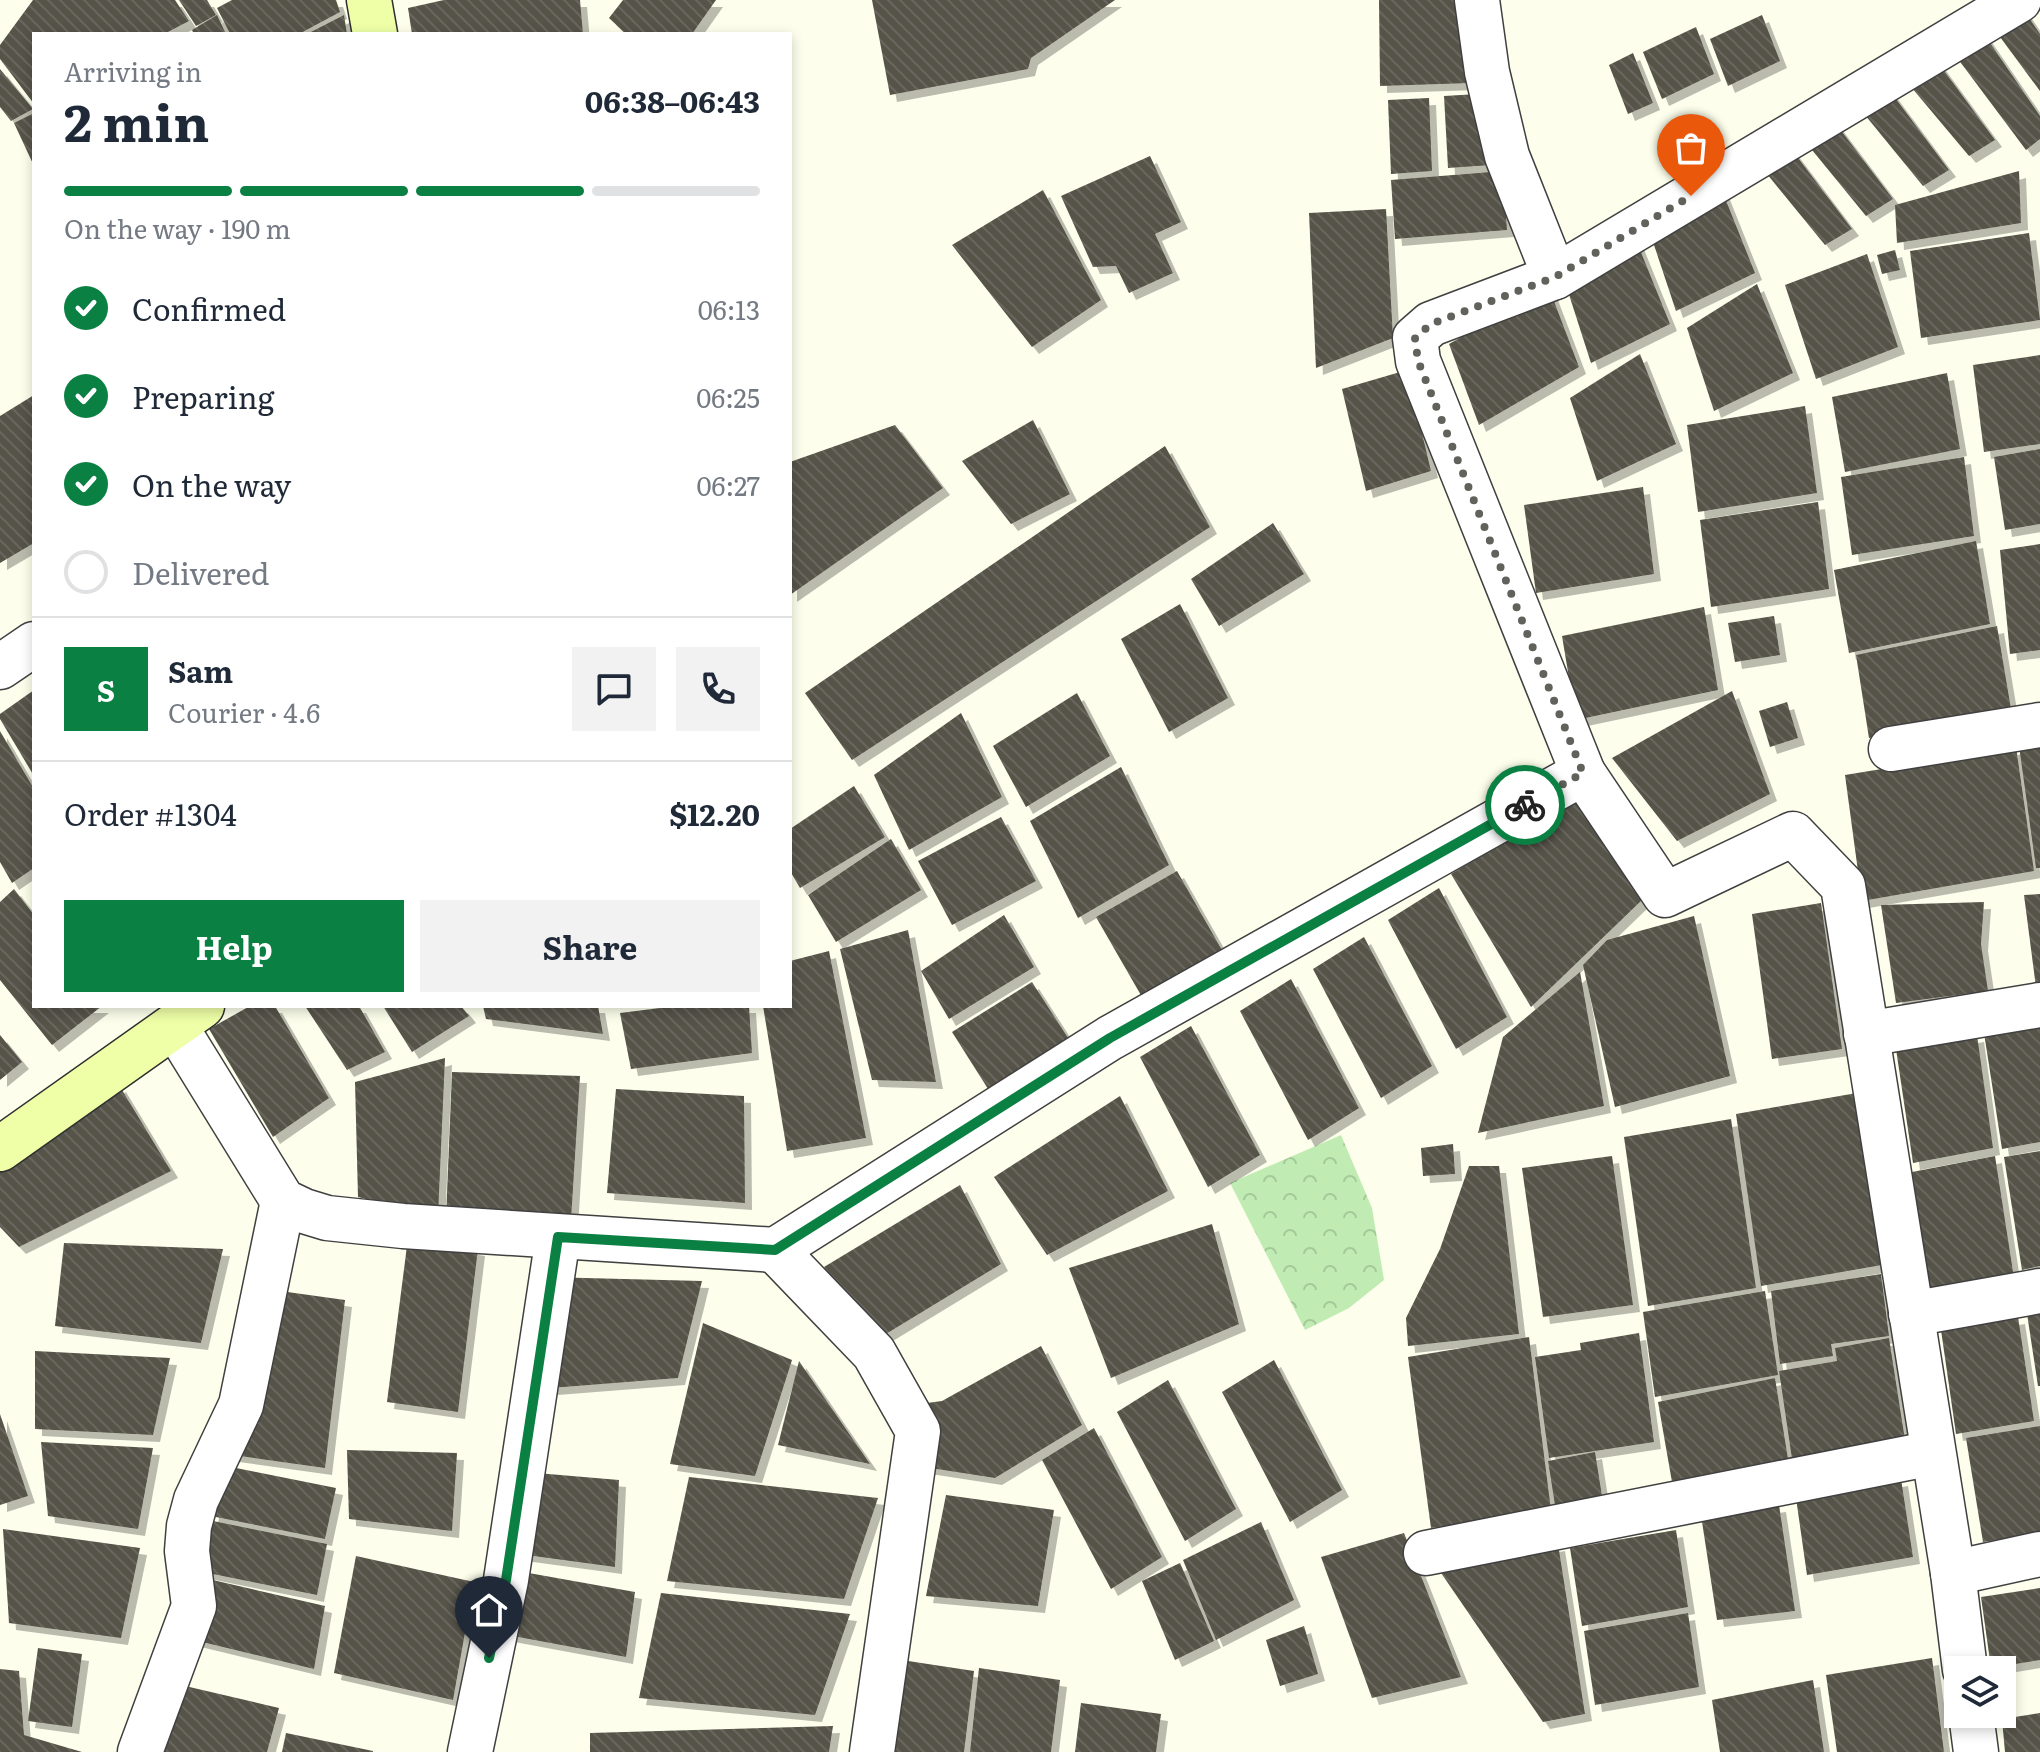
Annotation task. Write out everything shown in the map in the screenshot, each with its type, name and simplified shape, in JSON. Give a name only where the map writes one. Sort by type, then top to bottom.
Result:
[{"type":"street","points":[[369,0],[375,32]]},
{"type":"street","points":[[1477,0],[1487,72],[1507,156],[1555,277]]},
{"type":"street","points":[[1963,1656],[1953,1573],[1843,886],[1793,834],[1665,895],[1583,773],[1418,361],[1415,338],[1431,324],[1555,277],[2019,0]]},
{"type":"street","points":[[0,667],[32,645]]},
{"type":"street","points":[[1891,749],[2040,725]]},
{"type":"street","points":[[0,1149],[188,1016],[283,1201],[304,1211],[327,1218],[558,1237],[775,1250],[1110,1038],[1583,773]]},
{"type":"street","points":[[1866,1034],[2040,1005]]},
{"type":"street","points":[[140,1752],[194,1606],[187,1551],[189,1526],[196,1500],[241,1405],[283,1201]]},
{"type":"street","points":[[470,1752],[506,1580],[558,1237]]},
{"type":"street","points":[[775,1250],[874,1353],[918,1431],[872,1752]]},
{"type":"street","points":[[1911,1314],[2040,1291]]},
{"type":"street","points":[[1426,1553],[1933,1453]]},
{"type":"street","points":[[1953,1573],[2040,1554]]},
{"type":"street","points":[[1973,1728],[1976,1752]]},
{"type":"green space","points":[[1341,1135],[1372,1208],[1384,1280],[1349,1308],[1305,1330],[1230,1183]]},
{"type":"building","points":[[33,0],[175,0],[189,21],[168,32],[32,32],[32,101],[0,59],[0,45]]},
{"type":"building","points":[[179,0],[207,0],[216,15],[196,26]]},
{"type":"building","points":[[232,0],[336,0],[340,12],[303,32],[229,32],[217,8]]},
{"type":"building","points":[[444,0],[580,0],[583,32],[412,32],[408,8]]},
{"type":"building","points":[[623,0],[716,0],[693,32],[624,32],[609,18]]},
{"type":"building","points":[[872,0],[1115,0],[1031,58],[1028,69],[890,95]]},
{"type":"building","points":[[1379,0],[1469,0],[1471,83],[1380,86]]},
{"type":"building","points":[[2023,9],[2040,34],[2040,91],[1989,22]]},
{"type":"building","points":[[217,15],[225,32],[193,32]]},
{"type":"building","points":[[344,15],[347,32],[311,32]]},
{"type":"building","points":[[1762,15],[1780,61],[1728,86],[1710,39]]},
{"type":"building","points":[[1696,27],[1714,74],[1662,99],[1643,52]]},
{"type":"building","points":[[1984,34],[2040,116],[2040,139],[2026,150],[1949,47]]},
{"type":"building","points":[[1633,53],[1653,103],[1628,114],[1609,65]]},
{"type":"building","points":[[1937,61],[1995,140],[1969,156],[1901,75]]},
{"type":"building","points":[[0,69],[32,110],[11,121],[0,107]]},
{"type":"building","points":[[1890,91],[1949,170],[1923,186],[1856,104]]},
{"type":"building","points":[[1478,94],[1491,165],[1448,168],[1444,96]]},
{"type":"building","points":[[1429,98],[1432,171],[1391,174],[1388,100]]},
{"type":"building","points":[[32,114],[32,162],[14,123]]},
{"type":"building","points":[[1833,120],[1893,199],[1866,216],[1799,134]]},
{"type":"building","points":[[1792,150],[1852,229],[1825,245],[1758,163]]},
{"type":"building","points":[[1150,156],[1181,222],[1155,234],[1173,273],[1129,293],[1116,266],[1093,267],[1061,196]]},
{"type":"building","points":[[1503,171],[1507,230],[1395,239],[1391,180]]},
{"type":"building","points":[[2019,171],[2021,223],[1897,243],[1895,205]]},
{"type":"building","points":[[1719,183],[1755,273],[1676,311],[1648,227]]},
{"type":"building","points":[[1043,190],[1101,300],[1032,347],[952,245]]},
{"type":"building","points":[[1386,209],[1393,338],[1316,368],[1309,213]]},
{"type":"building","points":[[2029,233],[2040,320],[1921,338],[1910,251]]},
{"type":"building","points":[[1634,235],[1670,324],[1591,363],[1564,279]]},
{"type":"building","points":[[1895,250],[1900,270],[1882,274],[1877,255]]},
{"type":"building","points":[[1867,254],[1898,347],[1816,379],[1785,285]]},
{"type":"building","points":[[1757,284],[1793,373],[1714,411],[1687,328]]},
{"type":"building","points":[[1549,288],[1579,367],[1479,425],[1449,344]]},
{"type":"building","points":[[1640,354],[1676,444],[1597,481],[1570,398]]},
{"type":"building","points":[[2040,355],[2040,444],[1984,452],[1973,365]]},
{"type":"building","points":[[1407,370],[1431,471],[1366,491],[1342,389]]},
{"type":"building","points":[[1947,373],[1960,449],[1845,472],[1832,397]]},
{"type":"building","points":[[32,396],[32,544],[0,563],[0,416]]},
{"type":"building","points":[[1805,406],[1817,493],[1698,512],[1687,425]]},
{"type":"building","points":[[1033,420],[1070,494],[1011,524],[962,461]]},
{"type":"building","points":[[895,425],[943,488],[792,594],[792,461]]},
{"type":"building","points":[[1165,446],[1210,527],[852,760],[805,693]]},
{"type":"building","points":[[2040,449],[2040,524],[2005,530],[1994,457]]},
{"type":"building","points":[[1964,457],[1974,536],[1852,555],[1841,477]]},
{"type":"building","points":[[1643,487],[1654,574],[1536,593],[1524,505]]},
{"type":"building","points":[[1818,502],[1829,589],[1711,607],[1700,520]]},
{"type":"building","points":[[1273,523],[1304,574],[1219,626],[1191,579]]},
{"type":"building","points":[[1976,541],[1990,624],[1849,653],[1834,570]]},
{"type":"building","points":[[2040,544],[2040,650],[2010,654],[2000,550]]},
{"type":"building","points":[[1180,604],[1228,698],[1169,732],[1121,639]]},
{"type":"building","points":[[1704,607],[1718,690],[1576,720],[1562,636]]},
{"type":"building","points":[[1774,616],[1780,655],[1735,662],[1728,623]]},
{"type":"building","points":[[1997,626],[2011,709],[1869,738],[1856,655]]},
{"type":"building","points":[[32,691],[32,773],[0,719],[0,714]]},
{"type":"building","points":[[1732,691],[1770,794],[1677,841],[1612,758]]},
{"type":"building","points":[[1077,693],[1110,756],[1026,807],[993,746]]},
{"type":"building","points":[[1787,702],[1798,738],[1770,747],[1759,711]]},
{"type":"building","points":[[961,713],[1002,797],[909,850],[874,775]]},
{"type":"building","points":[[0,731],[32,786],[32,869],[12,883],[0,862]]},
{"type":"building","points":[[2040,742],[2040,868],[2036,868],[2019,746]]},
{"type":"building","points":[[2016,747],[2034,871],[1862,901],[1845,775]]},
{"type":"building","points":[[1121,767],[1169,865],[1078,918],[1030,821]]},
{"type":"building","points":[[854,786],[885,837],[800,888],[792,874],[792,828]]},
{"type":"building","points":[[1579,796],[1642,900],[1531,1007],[1451,874]]},
{"type":"building","points":[[1001,817],[1036,881],[952,925],[918,861]]},
{"type":"building","points":[[891,839],[921,890],[836,942],[808,895]]},
{"type":"building","points":[[1177,871],[1223,952],[1142,997],[1096,917]]},
{"type":"building","points":[[1439,888],[1507,1017],[1456,1049],[1388,920]]},
{"type":"building","points":[[14,889],[32,912],[32,1008],[99,1008],[52,1045],[0,980],[0,902]]},
{"type":"building","points":[[2040,894],[2040,995],[2037,995],[2024,895]]},
{"type":"building","points":[[1984,902],[1981,944],[1988,991],[1896,1003],[1881,905]]},
{"type":"building","points":[[1821,903],[1842,1049],[1772,1059],[1752,914]]},
{"type":"building","points":[[1004,915],[1034,967],[949,1019],[921,971]]},
{"type":"building","points":[[1694,916],[1730,1076],[1615,1107],[1583,965],[1607,940]]},
{"type":"building","points":[[908,930],[936,1082],[872,1080],[840,949]]},
{"type":"building","points":[[1364,937],[1432,1066],[1381,1098],[1313,969]]},
{"type":"building","points":[[829,951],[866,1138],[787,1151],[763,1008],[792,1008],[792,960]]},
{"type":"building","points":[[1580,972],[1604,1106],[1478,1133],[1503,1037]]},
{"type":"building","points":[[1291,979],[1359,1108],[1308,1140],[1240,1011]]},
{"type":"building","points":[[1032,982],[1070,1041],[990,1092],[952,1032]]},
{"type":"building","points":[[246,1008],[276,1008],[329,1098],[273,1137],[209,1029]]},
{"type":"building","points":[[306,1008],[360,1008],[385,1052],[347,1070]]},
{"type":"building","points":[[384,1008],[463,1008],[469,1016],[412,1052]]},
{"type":"building","points":[[483,1008],[598,1008],[603,1034],[486,1019]]},
{"type":"building","points":[[660,1008],[749,1008],[752,1053],[631,1069],[620,1013]]},
{"type":"building","points":[[2040,1023],[2040,1142],[2002,1149],[1984,1033]]},
{"type":"building","points":[[1191,1026],[1260,1155],[1208,1187],[1140,1057]]},
{"type":"building","points":[[0,1035],[22,1062],[0,1080]]},
{"type":"building","points":[[1977,1035],[1993,1148],[1913,1163],[1896,1049]]},
{"type":"building","points":[[445,1058],[438,1216],[358,1197],[355,1082]]},
{"type":"building","points":[[452,1072],[580,1076],[571,1220],[446,1217]]},
{"type":"building","points":[[119,1085],[171,1171],[19,1247],[0,1227],[0,1169]]},
{"type":"building","points":[[616,1089],[744,1096],[745,1203],[607,1193]]},
{"type":"building","points":[[1857,1093],[1882,1265],[1761,1286],[1736,1114]]},
{"type":"building","points":[[1120,1096],[1168,1191],[1047,1255],[994,1177]]},
{"type":"building","points":[[1731,1119],[1756,1288],[1648,1306],[1624,1137]]},
{"type":"building","points":[[1453,1144],[1455,1174],[1423,1176],[1421,1148]]},
{"type":"building","points":[[2040,1151],[2040,1266],[2022,1270],[2004,1157]]},
{"type":"building","points":[[1612,1156],[1633,1305],[1543,1317],[1522,1168]]},
{"type":"building","points":[[1995,1156],[2014,1278],[1931,1293],[1912,1172]]},
{"type":"building","points":[[1469,1166],[1499,1166],[1519,1334],[1408,1346],[1406,1318],[1440,1249]]},
{"type":"building","points":[[960,1185],[1001,1264],[876,1340],[824,1267]]},
{"type":"building","points":[[1212,1224],[1239,1324],[1111,1378],[1069,1268]]},
{"type":"building","points":[[408,1238],[478,1249],[458,1412],[387,1402]]},
{"type":"building","points":[[64,1243],[223,1249],[201,1343],[55,1326]]},
{"type":"building","points":[[1881,1274],[1889,1336],[1831,1344],[1833,1356],[1780,1364],[1771,1291]]},
{"type":"building","points":[[546,1277],[702,1281],[678,1378],[538,1389]]},
{"type":"building","points":[[245,1286],[345,1300],[325,1468],[225,1454]]},
{"type":"building","points":[[1765,1291],[1778,1375],[1655,1397],[1643,1312]]},
{"type":"building","points":[[2040,1305],[2040,1386],[2038,1386],[2026,1307]]},
{"type":"building","points":[[2018,1317],[2034,1421],[1956,1434],[1941,1330]]},
{"type":"building","points":[[703,1323],[792,1360],[755,1476],[670,1464]]},
{"type":"building","points":[[1639,1333],[1654,1442],[1549,1458],[1535,1357],[1581,1350],[1580,1343]]},
{"type":"building","points":[[1529,1337],[1551,1510],[1431,1528],[1408,1357]]},
{"type":"building","points":[[1889,1338],[1905,1440],[1792,1459],[1779,1371],[1837,1361],[1835,1348]]},
{"type":"building","points":[[1041,1346],[1082,1425],[995,1478],[924,1467],[927,1403],[942,1401]]},
{"type":"building","points":[[35,1351],[170,1358],[153,1435],[35,1429]]},
{"type":"building","points":[[1274,1360],[1342,1490],[1290,1522],[1222,1392]]},
{"type":"building","points":[[799,1361],[870,1464],[778,1445]]},
{"type":"building","points":[[1775,1378],[1788,1459],[1672,1482],[1658,1402]]},
{"type":"building","points":[[1168,1380],[1236,1509],[1185,1541],[1117,1412]]},
{"type":"building","points":[[0,1414],[28,1496],[0,1505]]},
{"type":"building","points":[[2040,1426],[2040,1533],[1983,1542],[1966,1438]]},
{"type":"building","points":[[1094,1428],[1162,1557],[1111,1589],[1042,1460]]},
{"type":"building","points":[[41,1442],[153,1448],[138,1529],[48,1516]]},
{"type":"building","points":[[347,1450],[457,1453],[452,1531],[349,1519]]},
{"type":"building","points":[[1595,1452],[1602,1496],[1555,1505],[1548,1461]]},
{"type":"building","points":[[221,1465],[336,1488],[325,1539],[211,1516]]},
{"type":"building","points":[[513,1471],[619,1480],[615,1567],[504,1552]]},
{"type":"building","points":[[689,1477],[878,1498],[844,1599],[667,1581]]},
{"type":"building","points":[[1901,1479],[1913,1557],[1807,1575],[1796,1498]]},
{"type":"building","points":[[946,1495],[1054,1510],[1038,1606],[926,1596]]},
{"type":"building","points":[[1779,1505],[1795,1611],[1717,1620],[1701,1515]]},
{"type":"building","points":[[213,1521],[327,1544],[317,1595],[203,1572]]},
{"type":"building","points":[[1261,1522],[1294,1600],[1216,1640],[1183,1560]]},
{"type":"building","points":[[3,1529],[140,1548],[121,1638],[9,1623]]},
{"type":"building","points":[[1676,1530],[1688,1607],[1582,1626],[1570,1548]]},
{"type":"building","points":[[1404,1533],[1461,1677],[1372,1698],[1321,1557]]},
{"type":"building","points":[[1558,1544],[1585,1714],[1543,1722],[1437,1567]]},
{"type":"building","points":[[356,1556],[474,1582],[453,1700],[334,1673]]},
{"type":"building","points":[[1180,1563],[1214,1641],[1175,1660],[1142,1581]]},
{"type":"building","points":[[512,1570],[635,1592],[626,1657],[502,1634]]},
{"type":"building","points":[[204,1578],[325,1606],[314,1669],[194,1640]]},
{"type":"building","points":[[2040,1588],[2040,1660],[2016,1664],[2016,1656],[1989,1656],[1981,1597]]},
{"type":"building","points":[[661,1593],[850,1614],[815,1715],[639,1698]]},
{"type":"building","points":[[1688,1613],[1699,1687],[1595,1705],[1584,1631]]},
{"type":"building","points":[[1304,1626],[1318,1674],[1280,1686],[1266,1640]]},
{"type":"building","points":[[38,1648],[82,1654],[72,1727],[28,1721]]},
{"type":"building","points":[[1932,1658],[1944,1752],[1837,1752],[1826,1675]]},
{"type":"building","points":[[895,1659],[974,1671],[964,1752],[882,1752]]},
{"type":"building","points":[[979,1668],[1060,1680],[1051,1752],[970,1752]]},
{"type":"building","points":[[0,1669],[19,1671],[24,1735],[82,1752],[0,1752]]},
{"type":"building","points":[[1813,1680],[1824,1752],[1720,1752],[1712,1700]]},
{"type":"building","points":[[168,1682],[279,1708],[267,1752],[149,1752]]},
{"type":"building","points":[[1081,1703],[1161,1714],[1156,1752],[1075,1752]]},
{"type":"building","points":[[2040,1713],[2040,1752],[2005,1752],[2003,1728],[2016,1728],[2016,1717]]},
{"type":"building","points":[[833,1726],[829,1752],[590,1752],[590,1733]]},
{"type":"building","points":[[286,1733],[373,1751],[373,1752],[282,1752]]},
{"type":"way so far","points":[[1525,805],[1583,773],[1418,361],[1415,338],[1431,324],[1555,277],[1691,196]]},
{"type":"route","points":[[489,1658],[506,1580],[558,1237],[775,1250],[1110,1038],[1525,805]]}]
